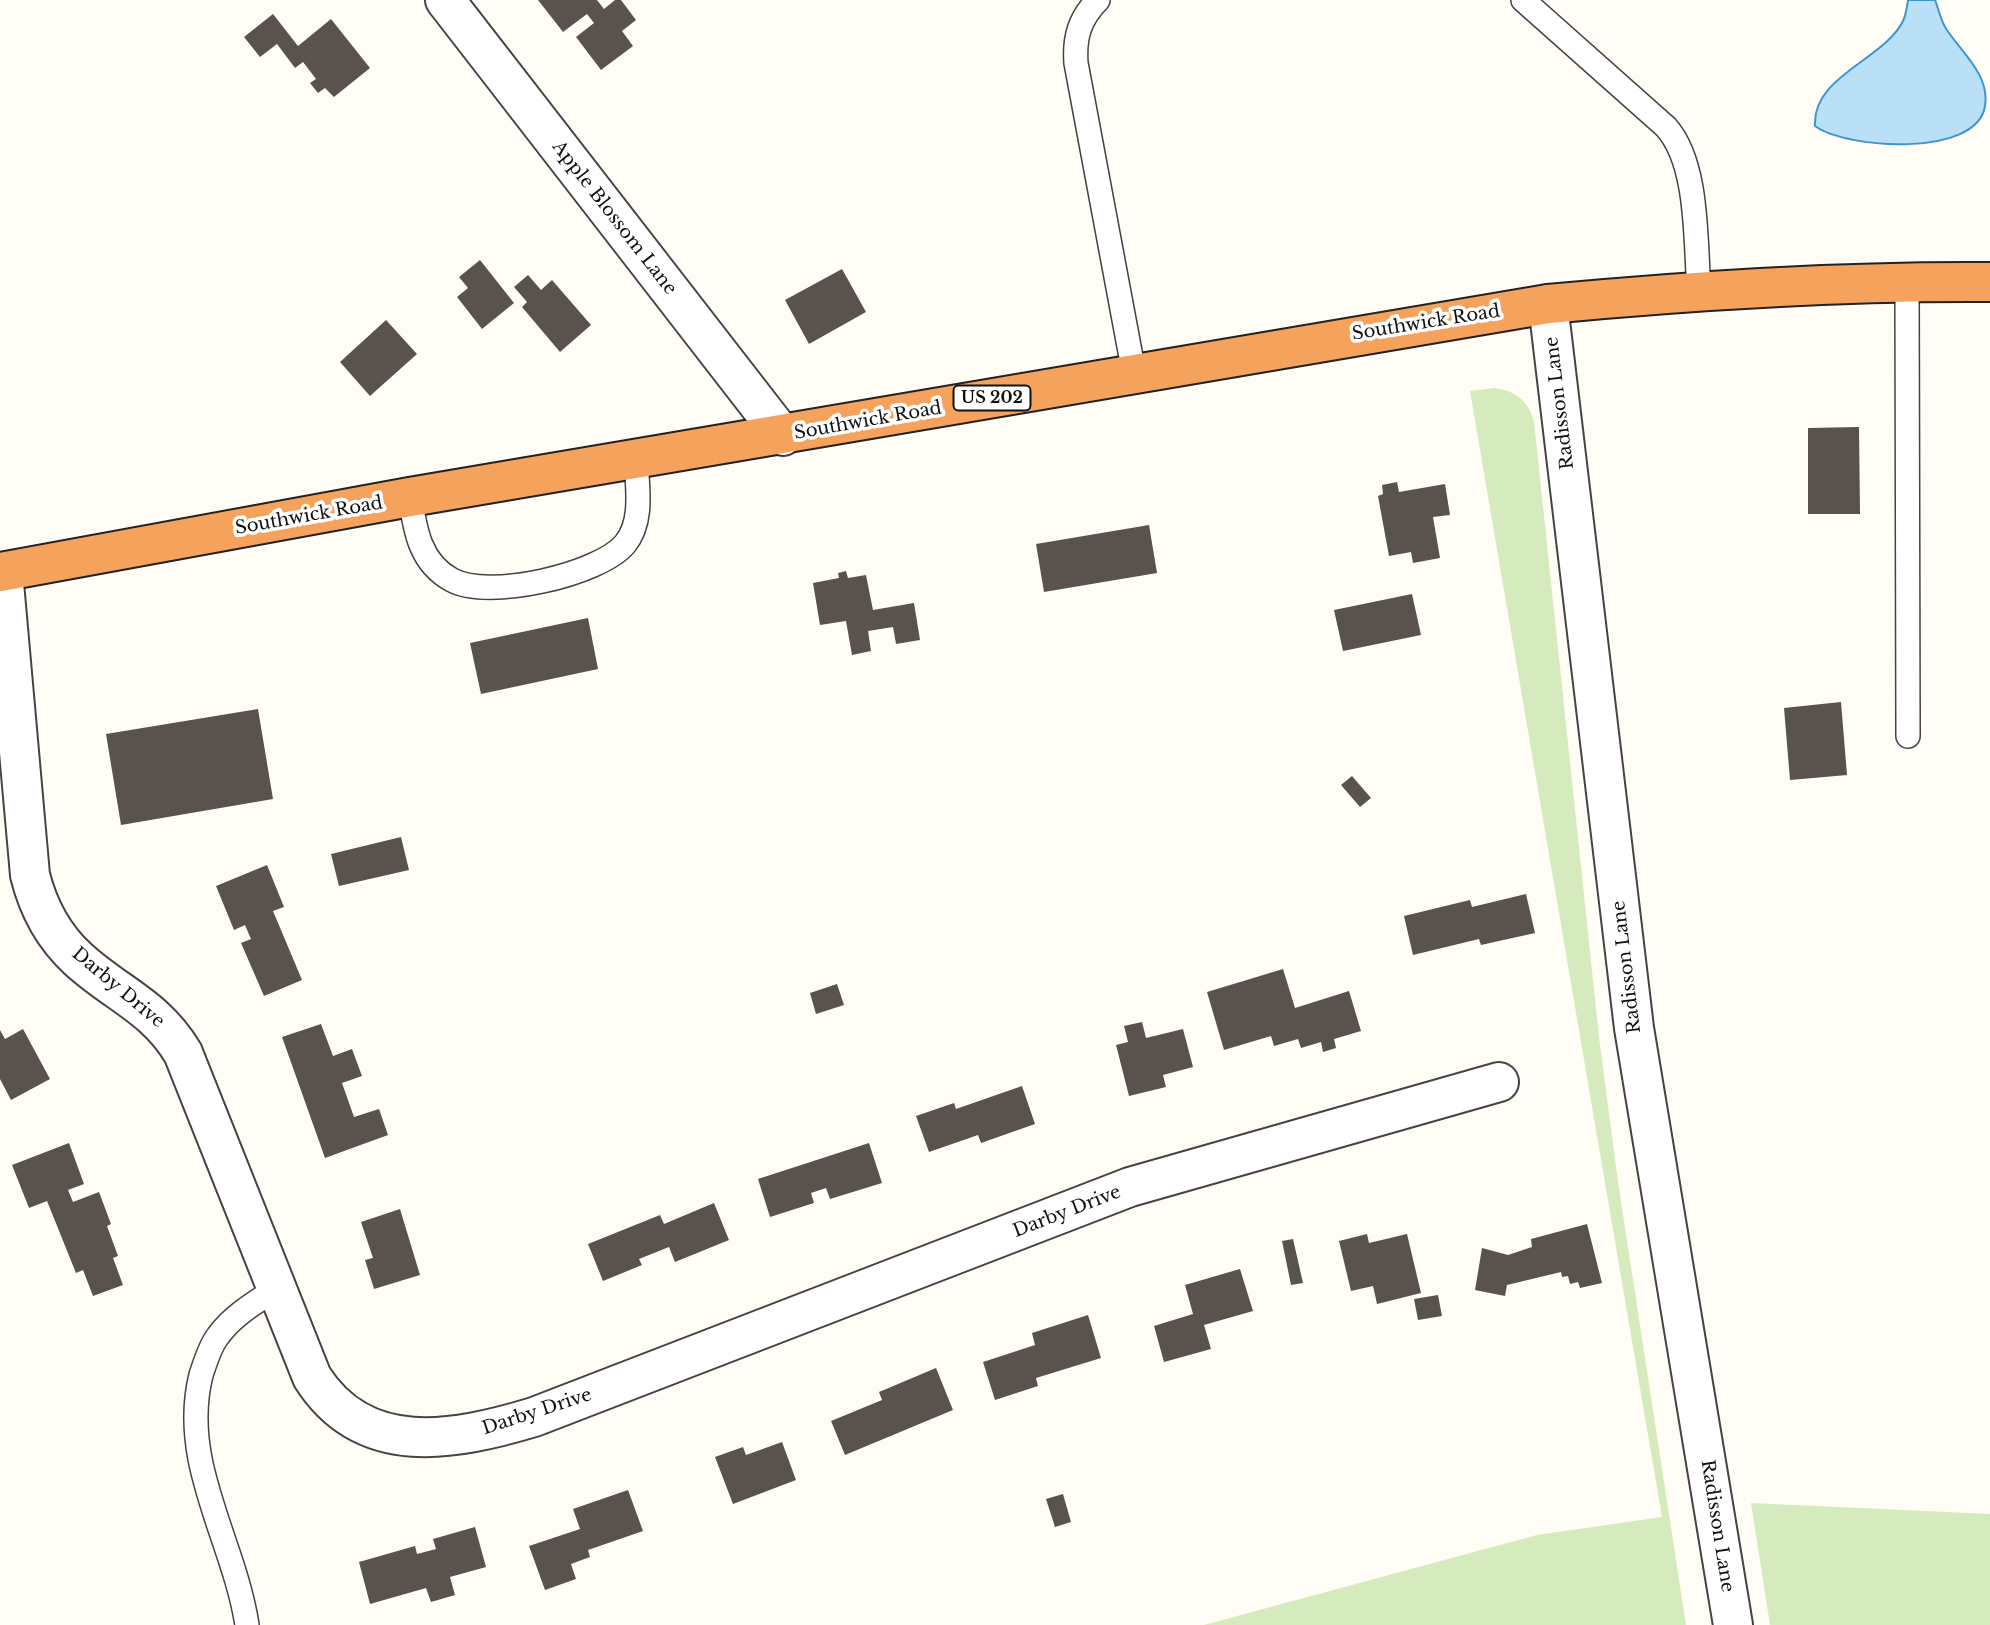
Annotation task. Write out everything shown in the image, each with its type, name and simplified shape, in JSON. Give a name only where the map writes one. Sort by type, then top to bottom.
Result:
[{"type":"highway","name":"Southwick Road","points":[[1,572],[410,497],[783,436],[1134,373],[1548,304],[1699,289],[1990,282]]},
{"type":"street","name":"Apple Blossom Lane","points":[[444,0],[783,436]]},
{"type":"street","name":"Radisson Lane","points":[[1548,304],[1634,1028],[1733,1625]]},
{"type":"street","name":"Darby Drive","points":[[1,572],[30,875],[35,895],[45,916],[78,960],[141,1004],[171,1033],[183,1053],[312,1377],[324,1396],[347,1417],[409,1438],[442,1437],[493,1429],[534,1417],[1130,1187],[1499,1082]]},
{"type":"lane","points":[[1098,0],[1087,12],[1077,32],[1076,63],[1134,373]]},
{"type":"lane","points":[[1523,0],[1666,127],[1676,141],[1689,180],[1699,289]]},
{"type":"lane","points":[[1907,282],[1908,736]]},
{"type":"lane","points":[[410,497],[416,535],[432,563],[452,580],[468,586],[507,587],[553,578],[594,564],[625,544],[638,508],[636,460]]},
{"type":"lane","points":[[247,1625],[203,1477],[194,1420],[195,1400],[204,1366],[217,1336],[250,1306],[276,1289]]},
{"type":"green space","points":[[1495,388],[1520,398],[1534,421],[1599,1037],[1618,1182],[1686,1625],[1204,1625],[1537,1535],[1662,1517],[1470,391]]},
{"type":"green space","points":[[1751,1503],[1990,1514],[1990,1625],[1770,1625]]},
{"type":"water","points":[[1908,0],[1935,0],[1945,27],[1974,65],[1985,95],[1985,106],[1977,123],[1959,134],[1936,141],[1909,144],[1854,140],[1831,134],[1815,126],[1817,109],[1825,94],[1851,69],[1894,35],[1904,19]]},
{"type":"building","points":[[538,0],[597,0],[604,9],[615,0],[621,0],[636,20],[622,31],[633,46],[601,70],[576,37],[594,23],[587,14],[563,32]]},
{"type":"building","points":[[273,14],[298,46],[331,19],[370,68],[334,97],[325,88],[318,93],[310,83],[316,79],[303,62],[295,68],[277,44],[260,57],[244,37]]},
{"type":"building","points":[[480,260],[514,303],[482,329],[457,297],[468,288],[459,277]]},
{"type":"building","points":[[842,269],[866,312],[809,344],[785,300]]},
{"type":"building","points":[[528,275],[541,290],[552,280],[591,325],[560,352],[522,307],[527,302],[514,287]]},
{"type":"building","points":[[386,320],[417,354],[370,396],[340,362]]},
{"type":"building","points":[[1859,427],[1860,514],[1808,514],[1808,428]]},
{"type":"building","points":[[1397,482],[1399,492],[1445,484],[1450,515],[1433,517],[1440,558],[1413,563],[1411,552],[1389,556],[1378,496],[1383,494],[1382,485]]},
{"type":"building","points":[[1149,525],[1157,573],[1044,592],[1036,544]]},
{"type":"building","points":[[846,571],[848,578],[866,575],[873,610],[914,603],[920,640],[896,644],[893,627],[868,631],[871,651],[852,655],[846,621],[820,625],[813,583],[839,578],[838,573]]},
{"type":"building","points":[[1412,594],[1421,635],[1343,651],[1334,610]]},
{"type":"building","points":[[588,618],[598,669],[481,694],[470,643]]},
{"type":"building","points":[[1841,702],[1847,775],[1790,780],[1784,708]]},
{"type":"building","points":[[258,709],[273,799],[121,825],[106,734]]},
{"type":"building","points":[[1352,776],[1371,798],[1360,807],[1341,785]]},
{"type":"building","points":[[401,837],[409,870],[339,886],[331,854]]},
{"type":"building","points":[[267,865],[284,907],[273,911],[302,980],[264,996],[241,943],[251,939],[245,925],[234,930],[216,886]]},
{"type":"building","points":[[1526,894],[1535,933],[1481,945],[1479,939],[1413,955],[1404,916],[1470,900],[1472,907]]},
{"type":"building","points":[[1283,969],[1295,1008],[1349,991],[1361,1031],[1334,1039],[1336,1048],[1323,1052],[1321,1042],[1301,1048],[1298,1039],[1274,1046],[1271,1036],[1224,1050],[1207,992]]},
{"type":"building","points":[[837,984],[844,1005],[816,1014],[810,993]]},
{"type":"building","points":[[1142,1022],[1146,1038],[1183,1029],[1193,1067],[1163,1075],[1166,1087],[1129,1096],[1116,1045],[1128,1042],[1124,1026]]},
{"type":"building","points":[[321,1024],[333,1056],[352,1049],[362,1076],[342,1083],[354,1117],[379,1109],[388,1135],[325,1158],[282,1037]]},
{"type":"building","points":[[23,1029],[50,1079],[11,1100],[0,1079],[0,1030],[5,1039]]},
{"type":"building","points":[[1022,1086],[1035,1124],[981,1143],[978,1135],[929,1152],[916,1116],[954,1103],[956,1109]]},
{"type":"building","points":[[69,1143],[84,1184],[68,1190],[73,1202],[99,1192],[111,1224],[107,1226],[118,1256],[113,1258],[123,1285],[93,1296],[83,1270],[76,1273],[47,1201],[29,1208],[12,1165]]},
{"type":"building","points":[[869,1143],[882,1183],[830,1199],[826,1188],[811,1193],[814,1203],[770,1217],[758,1179]]},
{"type":"building","points":[[714,1203],[729,1240],[675,1262],[669,1247],[639,1259],[642,1265],[603,1281],[588,1244],[660,1215],[664,1224]]},
{"type":"building","points":[[400,1209],[420,1275],[374,1289],[365,1260],[373,1258],[361,1222]]},
{"type":"building","points":[[1587,1224],[1602,1283],[1580,1288],[1578,1282],[1570,1284],[1568,1276],[1562,1277],[1561,1272],[1507,1285],[1505,1296],[1475,1290],[1482,1248],[1508,1255],[1532,1247],[1531,1239]]},
{"type":"building","points":[[1367,1234],[1369,1243],[1407,1234],[1421,1293],[1377,1304],[1373,1286],[1351,1291],[1339,1241]]},
{"type":"building","points":[[1293,1239],[1303,1283],[1291,1285],[1282,1241]]},
{"type":"building","points":[[1240,1269],[1253,1311],[1204,1325],[1211,1349],[1164,1362],[1154,1326],[1193,1314],[1185,1285]]},
{"type":"building","points":[[1438,1295],[1442,1316],[1418,1320],[1414,1299]]},
{"type":"building","points":[[1088,1315],[1101,1358],[1036,1378],[1038,1386],[995,1400],[983,1362],[1035,1345],[1032,1333]]},
{"type":"building","points":[[936,1368],[953,1410],[845,1455],[831,1421],[882,1400],[879,1392]]},
{"type":"building","points":[[782,1442],[796,1480],[733,1504],[715,1457],[743,1447],[746,1455]]},
{"type":"building","points":[[628,1490],[643,1531],[588,1550],[590,1557],[571,1564],[576,1579],[545,1590],[529,1546],[580,1529],[573,1509]]},
{"type":"building","points":[[1063,1494],[1071,1522],[1055,1527],[1046,1499]]},
{"type":"building","points":[[475,1527],[486,1567],[450,1577],[455,1595],[431,1602],[426,1588],[370,1604],[359,1562],[415,1546],[417,1554],[436,1549],[433,1539]]}]
